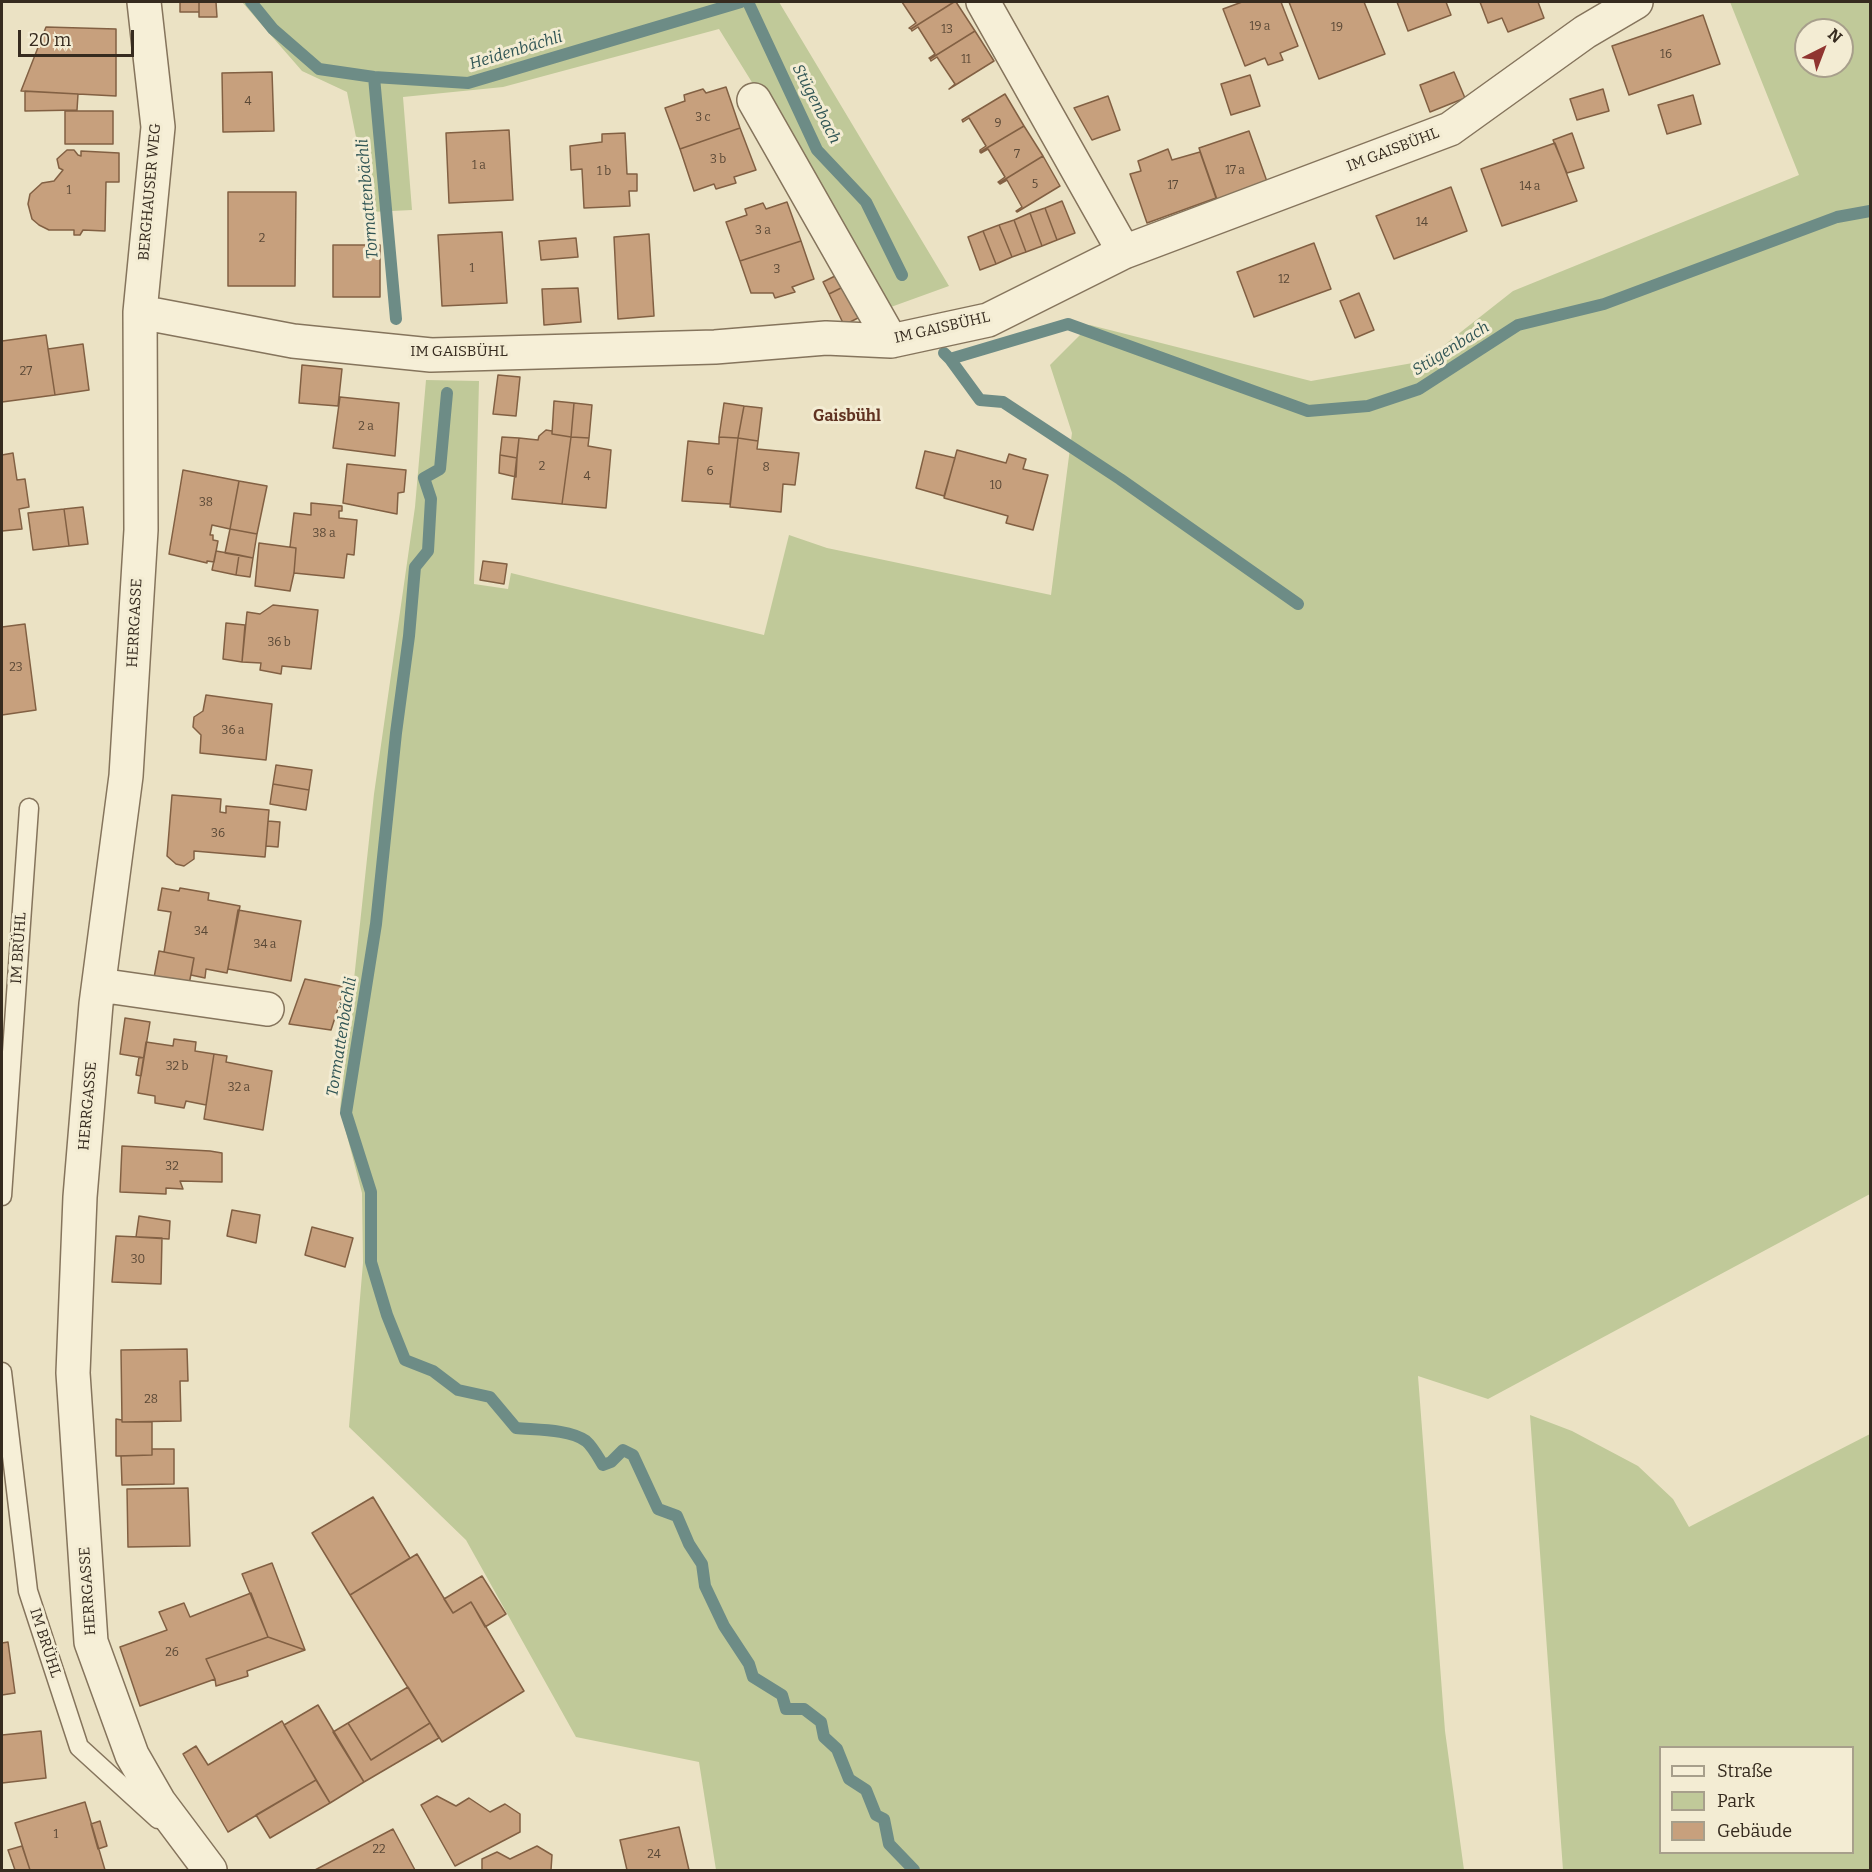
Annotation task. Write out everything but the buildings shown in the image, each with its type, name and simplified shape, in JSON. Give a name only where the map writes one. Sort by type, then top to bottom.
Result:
[{"type":"street","name":"BERGHAUSER WEG","points":[[140,312],[158,127],[144,2]]},
{"type":"street","points":[[983,2],[1124,252]]},
{"type":"street","name":"IM GAISBÜHL","points":[[140,312],[293,341],[431,355],[715,348],[826,338],[891,341],[988,320],[1124,252],[1450,129],[1585,32],[1636,2]]},
{"type":"street","points":[[754,100],[891,341]]},
{"type":"street","name":"HERRGASSE","points":[[140,312],[141,530],[127,764],[99,985],[80,1197],[73,1373],[91,1642],[132,1755],[159,1802],[205,1865]]},
{"type":"street","points":[[99,985],[267,1009]]},
{"type":"lane","name":"IM BRÜHL","points":[[2,1196],[29,808]]},
{"type":"lane","name":"IM BRÜHL","points":[[2,1372],[28,1592],[79,1747],[205,1865]]},
{"type":"green space","points":[[242,2],[779,2],[949,286],[891,307],[719,29],[503,87],[403,97],[412,210],[371,212],[347,92],[302,71]]},
{"type":"green space","points":[[1730,2],[1870,2],[1870,1194],[1488,1399],[1418,1376],[1445,1731],[1464,1870],[716,1870],[699,1762],[576,1737],[466,1540],[349,1427],[363,1263],[362,1193],[340,1109],[374,794],[415,507],[426,380],[479,381],[474,584],[508,589],[511,573],[764,635],[789,535],[827,548],[1051,595],[1072,433],[1050,365],[1090,325],[1311,381],[1424,361],[1513,291],[1799,175]]},
{"type":"green space","points":[[1530,1415],[1572,1431],[1638,1466],[1673,1499],[1689,1527],[1870,1434],[1870,1870],[1563,1870]]},
{"type":"waterway","name":"Heidenbächli","points":[[251,2],[273,29],[319,69],[374,77],[468,83],[741,2]]},
{"type":"waterway","name":"Stügenbach","points":[[748,2],[817,150],[866,202],[902,275]]},
{"type":"waterway","name":"Tormattenbächli","points":[[374,77],[396,319]]},
{"type":"waterway","name":"Stügenbach","points":[[944,353],[950,359],[1068,324],[1308,411],[1368,406],[1419,389],[1518,325],[1604,304],[1837,217],[1870,211]]},
{"type":"waterway","points":[[950,359],[980,400],[1003,402],[1120,479],[1298,604]]},
{"type":"waterway","name":"Tormattenbächli","points":[[447,393],[440,469],[424,478],[431,499],[428,551],[415,567],[376,924],[346,1113],[371,1192],[371,1262],[387,1315],[405,1360],[433,1371],[458,1390],[490,1397],[516,1428],[552,1431],[579,1437],[591,1446],[603,1465],[611,1462],[623,1450],[633,1455],[658,1509],[677,1516],[689,1544],[702,1564],[705,1586],[724,1626],[749,1664],[753,1677],[782,1695],[786,1709],[804,1709],[821,1722],[824,1737],[837,1749],[849,1779],[866,1790],[876,1815],[884,1819],[889,1844],[914,1870]]},
{"type":"district","name":"Gaisbühl","points":[[847,417]]}]
